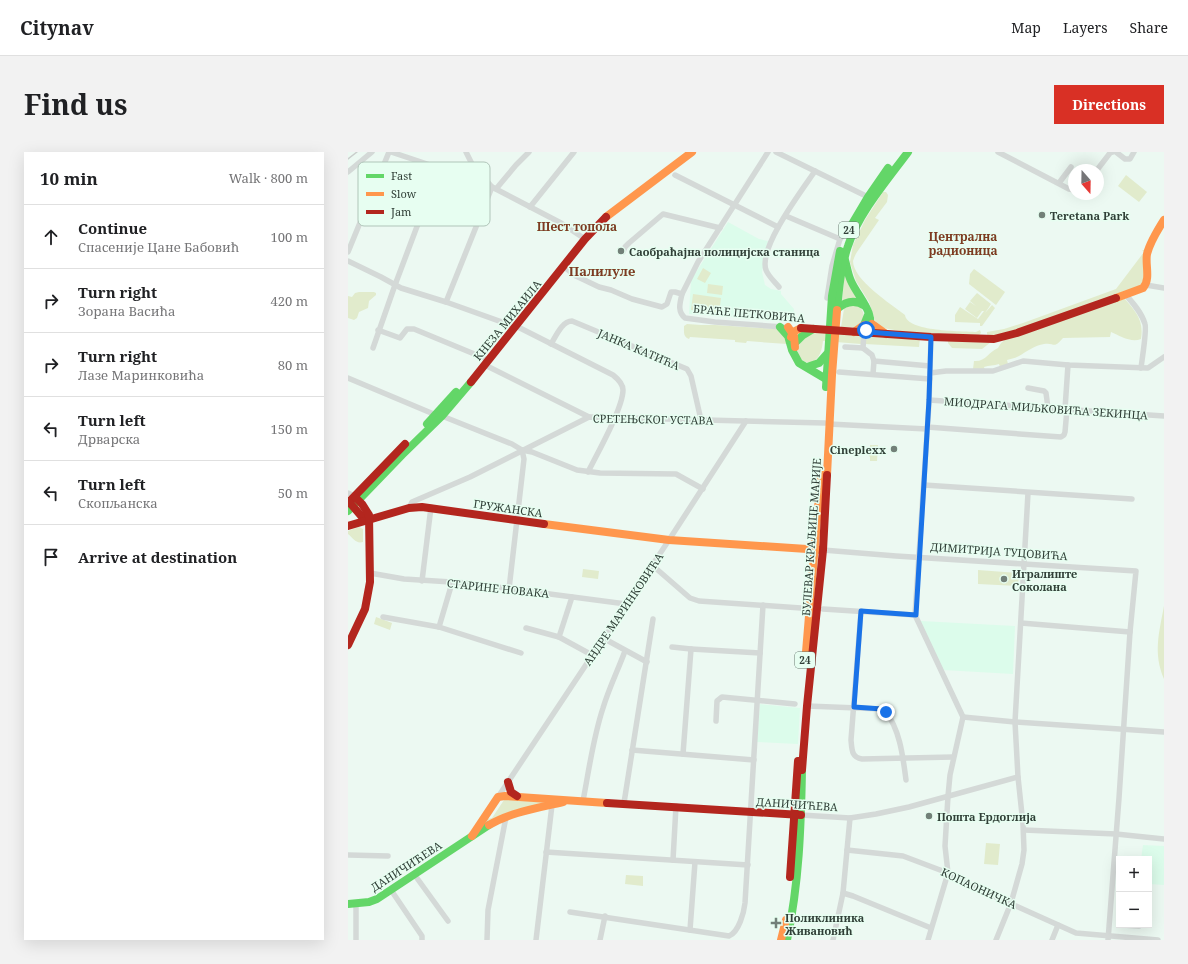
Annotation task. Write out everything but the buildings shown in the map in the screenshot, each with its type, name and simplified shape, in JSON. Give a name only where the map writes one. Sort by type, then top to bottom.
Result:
[{"type":"main road","name":"КНЕЗА МИХАИЛА","points":[[351,502],[402,454],[439,416],[485,362],[606,211],[683,152]]},
{"type":"main road","name":"КНЕЗА МИХАИЛА","points":[[513,326],[563,266],[583,238],[607,217],[692,152]]},
{"type":"main road","name":"БУЛЕВАР КРАЉИЦЕ МАРИЈЕ","points":[[781,940],[788,909],[807,706],[819,550],[827,423],[833,287],[836,266],[851,226],[868,196],[901,152]]},
{"type":"main road","name":"БУЛЕВАР КРАЉИЦЕ МАРИЈЕ","points":[[832,325],[837,309],[844,256],[848,245],[859,222],[876,194],[908,152]]},
{"type":"main road","points":[[832,325],[854,332],[867,328],[886,334],[985,339],[1002,338],[1126,295],[1139,290],[1146,285],[1146,261],[1149,248],[1153,237],[1164,220]]},
{"type":"main road","points":[[844,256],[851,281],[863,299],[868,315],[867,328]]},
{"type":"main road","points":[[837,309],[842,304],[853,301],[859,302],[865,306]]},
{"type":"main road","name":"БРАЋЕ ПЕТКОВИЋА","points":[[790,329],[813,329],[832,325]]},
{"type":"main road","points":[[790,329],[786,333],[793,343]]},
{"type":"main road","points":[[790,329],[794,354],[797,361],[826,379]]},
{"type":"main road","points":[[793,343],[813,329]]},
{"type":"main road","name":"БУЛЕВАР КРАЉИЦЕ МАРИЈЕ","points":[[827,423],[827,354],[831,344]]},
{"type":"main road","points":[[804,366],[818,364],[827,354]]},
{"type":"main road","points":[[348,645],[366,604],[370,573],[368,520],[362,517],[351,502]]},
{"type":"main road","name":"ГРУЖАНСКА","points":[[348,526],[409,508],[422,507],[517,521],[669,540]]},
{"type":"main road","name":"ДИМИТРИЈА ТУЦОВИЋА","points":[[669,540],[819,550]]},
{"type":"main road","name":"БУЛЕВАР КРАЉИЦЕ МАРИЈЕ","points":[[787,940],[792,917],[798,815],[796,771],[819,550]]},
{"type":"main road","points":[[508,782],[511,792],[517,796]]},
{"type":"main road","name":"ДАНИЧИЋЕВА","points":[[472,836],[498,797],[517,796],[552,802],[583,801],[624,803],[798,815]]},
{"type":"main road","name":"ДАНИЧИЋЕВА","points":[[352,904],[372,902],[472,836],[506,817],[552,802]]},
{"type":"main road","points":[[481,822],[482,826],[489,826]]},
{"type":"street","points":[[360,162],[372,152]]},
{"type":"street","points":[[386,162],[390,152],[421,162]]},
{"type":"street","points":[[466,152],[471,162]]},
{"type":"street","points":[[490,198],[494,188],[529,152]]},
{"type":"street","points":[[530,207],[574,152]]},
{"type":"street","points":[[682,294],[698,262],[768,152]]},
{"type":"street","points":[[776,152],[868,196]]},
{"type":"street","points":[[998,152],[1068,187]]},
{"type":"street","points":[[1101,164],[1110,152],[1114,152],[1125,159],[1130,159],[1134,152]]},
{"type":"street","points":[[348,172],[358,164]]},
{"type":"street","points":[[779,287],[767,273],[765,266],[770,242],[815,170]]},
{"type":"street","points":[[1059,183],[1068,171]]},
{"type":"street","points":[[675,175],[778,227]]},
{"type":"street","points":[[490,184],[494,188]]},
{"type":"street","points":[[490,187],[561,223],[583,238]]},
{"type":"street","points":[[623,252],[629,243],[664,214],[720,228]]},
{"type":"street","points":[[786,216],[840,239]]},
{"type":"street","points":[[348,252],[359,226]]},
{"type":"street","points":[[373,348],[378,330],[417,226]]},
{"type":"street","points":[[446,302],[478,226]]},
{"type":"street","points":[[827,298],[832,266],[840,239],[851,226]]},
{"type":"street","points":[[348,262],[401,288],[446,302],[513,326],[617,378],[621,384],[623,392],[615,417],[588,472]]},
{"type":"street","name":"БРАЋЕ ПЕТКОВИЋА","points":[[563,266],[576,276],[599,287],[611,290],[632,299],[662,307],[666,305],[671,292],[682,294],[680,309],[685,318],[790,329]]},
{"type":"street","points":[[1146,285],[1164,288]]},
{"type":"street","points":[[1126,295],[1145,323],[1146,330],[1141,368]]},
{"type":"street","name":"ЈАНКА КАТИЋА","points":[[551,344],[564,324],[567,321],[572,321],[687,369],[692,376],[701,420]]},
{"type":"street","points":[[863,348],[867,328]]},
{"type":"street","points":[[378,330],[400,338],[407,329],[414,329],[485,362],[589,417]]},
{"type":"street","points":[[928,940],[948,873],[946,846],[948,796],[954,757],[963,718],[916,615],[929,400],[931,337]]},
{"type":"street","points":[[845,347],[863,348],[872,355],[874,361],[873,374]]},
{"type":"street","points":[[839,372],[930,376],[946,371],[993,371],[1023,361],[1141,368],[1151,367],[1164,356]]},
{"type":"street","points":[[874,361],[930,366]]},
{"type":"street","points":[[1066,409],[1068,364]]},
{"type":"street","points":[[348,378],[439,416],[512,444],[522,450],[532,452],[574,469],[600,473],[681,475],[703,488]]},
{"type":"street","points":[[1028,388],[1046,393],[1048,408]]},
{"type":"street","name":"МИОДРАГА МИЉКОВИЋА ЗЕКИНЦА","points":[[929,400],[1164,416]]},
{"type":"street","name":"СРЕТЕЊСКОГ УСТАВА","points":[[409,508],[412,502],[470,477],[589,417],[827,423],[1061,437],[1065,432],[1066,409]]},
{"type":"street","name":"АНДРЕ МАРИНКОВИЋА","points":[[498,797],[669,540],[746,421]]},
{"type":"street","points":[[509,589],[524,459],[522,450]]},
{"type":"street","points":[[924,485],[1028,493],[1132,498]]},
{"type":"street","points":[[996,940],[1011,903],[1022,864],[1024,850],[1024,830],[1018,777],[1015,722],[1028,493]]},
{"type":"street","points":[[422,581],[431,508]]},
{"type":"street","name":"ДИМИТРИЈА ТУЦОВИЋА","points":[[819,550],[1136,571],[1130,632]]},
{"type":"street","points":[[652,565],[694,600],[801,608]]},
{"type":"street","name":"СТАРИНЕ НОВАКА","points":[[370,573],[404,579],[509,589],[626,604]]},
{"type":"street","points":[[439,628],[452,583]]},
{"type":"street","points":[[559,637],[572,597]]},
{"type":"street","points":[[570,912],[605,916],[730,936],[733,933],[744,914],[764,605]]},
{"type":"street","points":[[822,609],[916,615]]},
{"type":"street","points":[[861,611],[851,740],[854,755],[862,760],[954,757]]},
{"type":"street","points":[[383,617],[439,628],[521,653]]},
{"type":"street","points":[[624,803],[653,619]]},
{"type":"street","points":[[1021,623],[1130,632],[1108,938]]},
{"type":"street","points":[[526,628],[559,637],[592,655]]},
{"type":"street","points":[[603,638],[646,662]]},
{"type":"street","points":[[672,647],[760,653]]},
{"type":"street","points":[[683,754],[691,649]]},
{"type":"street","points":[[583,801],[602,708],[625,651]]},
{"type":"street","points":[[716,721],[717,701],[722,697],[796,704]]},
{"type":"street","points":[[807,706],[854,707],[882,709],[885,711],[895,728],[903,758],[906,780]]},
{"type":"street","points":[[963,718],[1164,732]]},
{"type":"street","points":[[632,750],[754,760]]},
{"type":"street","name":"ДАНИЧИЋЕВА","points":[[798,815],[850,818],[883,813],[1018,777]]},
{"type":"street","points":[[536,940],[552,802]]},
{"type":"street","points":[[673,860],[676,806]]},
{"type":"street","points":[[487,940],[488,910],[506,817]]},
{"type":"street","points":[[833,940],[843,893],[850,818]]},
{"type":"street","points":[[1024,830],[1116,834],[1164,839]]},
{"type":"street","name":"КОПАОНИЧКА","points":[[847,850],[903,856],[948,873],[969,885],[1076,934],[1108,938],[1139,938],[1158,940]]},
{"type":"street","points":[[546,852],[748,865]]},
{"type":"street","points":[[348,854],[388,856]]},
{"type":"street","points":[[690,930],[695,862]]},
{"type":"street","points":[[414,874],[448,921]]},
{"type":"street","points":[[391,890],[423,939]]},
{"type":"street","points":[[843,893],[854,896],[931,928]]},
{"type":"street","points":[[352,904],[356,940]]},
{"type":"street","points":[[600,940],[605,916]]},
{"type":"street","points":[[1052,940],[1058,925]]},
{"type":"street","points":[[1139,928],[1139,938]]},
{"type":"shaded area","points":[[1126,175],[1147,192],[1139,202],[1118,186]]},
{"type":"shaded area","points":[[883,192],[886,192],[888,195],[887,202],[875,218],[879,220],[855,255],[853,261],[859,276],[882,298],[905,315],[908,321],[915,325],[948,331],[976,332],[980,330],[981,333],[979,335],[906,332],[883,328],[876,323],[869,302],[856,281],[850,262],[853,245],[865,220]]},
{"type":"shaded area","points":[[728,222],[759,239],[768,241],[762,272],[765,285],[771,289],[781,291],[781,294],[794,309],[793,321],[689,314],[691,280]]},
{"type":"shaded area","points":[[1142,250],[1146,250],[1145,275],[1138,287],[999,336],[988,336],[987,332],[1004,329],[1023,323],[1116,289],[1144,252]]},
{"type":"shaded area","points":[[703,268],[711,273],[705,283],[697,279]]},
{"type":"shaded area","points":[[974,269],[1005,292],[996,305],[969,284],[970,274]]},
{"type":"shaded area","points":[[845,271],[861,300],[842,301]]},
{"type":"shaded area","points":[[708,284],[723,286],[722,295],[707,293]]},
{"type":"shaded area","points":[[374,292],[376,295],[369,301],[368,308],[359,312],[357,318],[354,320],[348,318],[348,296],[352,297],[355,293]]},
{"type":"shaded area","points":[[977,293],[991,304],[985,313],[992,305],[995,308],[982,326],[980,326],[980,323],[955,322],[955,315],[960,307],[978,319],[984,311],[982,311],[977,318],[965,309],[970,302],[976,306],[970,301]]},
{"type":"shaded area","points":[[693,294],[721,298],[719,314],[691,310]]},
{"type":"shaded area","points":[[1124,298],[1140,321],[1142,332],[1141,339],[1129,340],[1111,332],[1110,337],[1063,338],[1055,345],[1044,344],[1034,347],[1019,356],[1007,360],[1008,364],[1000,367],[999,364],[984,367],[985,370],[973,369],[974,361],[984,358],[998,348],[1006,339]]},
{"type":"shaded area","points":[[851,304],[860,307],[864,316],[860,323],[855,327],[841,327],[844,309]]},
{"type":"shaded area","points":[[687,324],[776,329],[782,332],[787,344],[747,341],[746,343],[735,342],[735,340],[690,337],[689,339],[685,336],[684,332],[684,326]]},
{"type":"shaded area","points":[[815,332],[861,335],[861,344],[823,341],[820,353],[816,360],[810,362],[804,361],[800,358],[798,352],[799,346],[806,337]]},
{"type":"shaded area","points":[[866,335],[920,338],[919,347],[865,344]]},
{"type":"shaded area","points":[[948,341],[991,342],[982,349],[952,348]]},
{"type":"shaded area","points":[[870,445],[878,445],[877,461],[870,461],[868,454],[870,452]]},
{"type":"shaded area","points":[[359,527],[363,529],[363,542],[356,541],[348,534],[348,531]]},
{"type":"shaded area","points":[[583,569],[599,571],[598,579],[582,577]]},
{"type":"shaded area","name":"Игралиште Соколана","points":[[978,570],[1019,573],[1018,586],[978,584]]},
{"type":"shaded area","points":[[1164,606],[1164,679],[1159,660],[1158,643]]},
{"type":"shaded area","points":[[376,617],[392,623],[390,630],[374,624]]},
{"type":"shaded area","points":[[921,621],[1015,626],[1013,674],[943,670],[921,624]]},
{"type":"shaded area","points":[[760,704],[800,708],[798,744],[757,742]]},
{"type":"shaded area","points":[[504,800],[547,802],[484,823],[487,819],[492,818]]},
{"type":"shaded area","points":[[986,843],[1000,844],[998,865],[984,864]]},
{"type":"shaded area","points":[[1143,845],[1164,846],[1164,885],[1152,884],[1152,856],[1141,856]]},
{"type":"shaded area","points":[[626,875],[643,876],[643,886],[625,884]]},
{"type":"railway","points":[[348,159],[357,152]]},
{"type":"traffic: fast","points":[[837,310],[842,269],[853,234],[874,197],[908,152]]},
{"type":"traffic: fast","points":[[852,224],[888,168]]},
{"type":"traffic: fast","points":[[826,387],[832,296],[840,251]]},
{"type":"traffic: fast","points":[[845,260],[851,281],[868,312],[870,319],[868,332],[864,325],[868,315]]},
{"type":"traffic: fast","points":[[837,309],[844,304],[851,302],[858,302],[865,306]]},
{"type":"traffic: fast","points":[[780,327],[788,336],[792,350],[799,363],[826,379]]},
{"type":"traffic: fast","points":[[795,343],[803,335],[813,329]]},
{"type":"traffic: fast","points":[[807,367],[819,363],[827,354]]},
{"type":"traffic: fast","points":[[348,511],[442,416],[471,382]]},
{"type":"traffic: fast","points":[[427,424],[456,392]]},
{"type":"traffic: fast","points":[[787,940],[797,877],[802,770]]},
{"type":"traffic: fast","points":[[348,904],[369,902],[377,899],[489,825]]},
{"type":"traffic: slow","points":[[606,217],[692,152]]},
{"type":"traffic: slow","points":[[1116,298],[1143,288],[1147,280],[1148,250],[1156,232],[1164,220]]},
{"type":"traffic: slow","points":[[827,475],[837,310]]},
{"type":"traffic: slow","points":[[872,324],[886,334]]},
{"type":"traffic: slow","points":[[854,332],[864,325]]},
{"type":"traffic: slow","points":[[788,327],[794,336],[795,347]]},
{"type":"traffic: slow","points":[[791,337],[793,332],[801,328]]},
{"type":"traffic: slow","points":[[805,664],[821,472]]},
{"type":"traffic: slow","points":[[544,524],[669,540],[822,550]]},
{"type":"traffic: slow","points":[[472,836],[498,797],[505,796],[607,803]]},
{"type":"traffic: slow","points":[[489,825],[506,817],[534,808],[563,802]]},
{"type":"traffic: slow","points":[[781,940],[786,920]]},
{"type":"traffic: jam","points":[[471,382],[585,239],[606,217]]},
{"type":"traffic: jam","points":[[801,328],[931,337],[994,339],[1017,333],[1116,298]]},
{"type":"traffic: jam","points":[[348,503],[405,444]]},
{"type":"traffic: jam","points":[[802,770],[823,550],[827,475]]},
{"type":"traffic: jam","points":[[348,645],[365,609],[370,582],[369,515],[356,498]]},
{"type":"traffic: jam","points":[[351,504],[362,517],[368,520]]},
{"type":"traffic: jam","points":[[348,526],[409,508],[422,507],[544,524]]},
{"type":"traffic: jam","points":[[790,877],[798,761]]},
{"type":"traffic: jam","points":[[508,782],[511,792],[517,796]]},
{"type":"traffic: jam","points":[[607,803],[801,815]]},
{"type":"place","name":"Teretana Park","points":[[1042,215]]},
{"type":"place","name":"Саобраћајна полицијска станица","points":[[621,251]]},
{"type":"place","name":"Cineplexx","points":[[894,449]]},
{"type":"place","name":"Игралиште Соколана","points":[[1004,579]]},
{"type":"place","name":"Пошта Ердоглија","points":[[929,816]]},
{"type":"place","name":"Поликлиника Живановић","points":[[776,923]]},
{"type":"district","name":"Шест топола","points":[[577,226]]},
{"type":"district","name":"Централна радионица","points":[[963,243]]},
{"type":"district","name":"Палилуле","points":[[602,271]]},
{"type":"route","points":[[866,330],[868,332],[931,337],[929,400],[916,615],[861,611],[854,707],[882,709],[886,712]]}]
